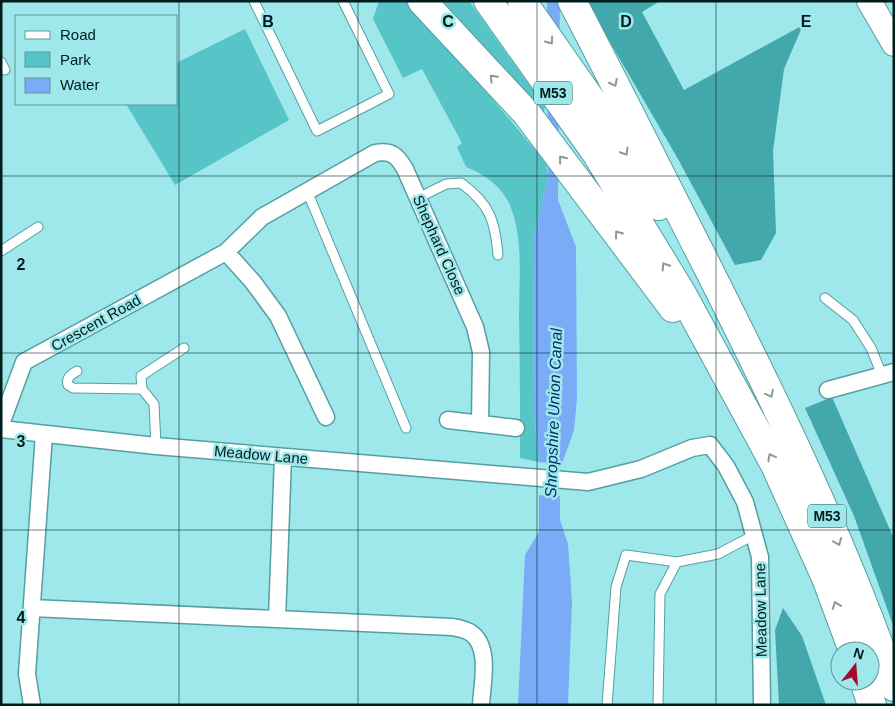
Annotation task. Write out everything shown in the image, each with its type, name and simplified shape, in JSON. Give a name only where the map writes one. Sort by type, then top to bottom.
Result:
[{"type":"highway","points":[[422,1],[527,114],[592,198],[740,400]]},
{"type":"highway","name":"M53","points":[[488,1],[596,153],[681,292],[775,465],[818,560],[849,641]]},
{"type":"highway","name":"M53","points":[[522,1],[599,110],[749,350],[839,543],[874,628],[894,687]]},
{"type":"highway","points":[[572,1],[749,350]]},
{"type":"highway","points":[[867,691],[872,705]]},
{"type":"street","points":[[868,1],[894,44]]},
{"type":"street","name":"Shephard Close","points":[[313,188],[374,153],[386,151],[398,156],[475,327],[481,352],[480,424]]},
{"type":"street","name":"Crescent Road","points":[[1,424],[24,362],[226,252],[262,217],[313,188]]},
{"type":"street","points":[[226,252],[253,282],[278,316],[326,417]]},
{"type":"street","points":[[828,390],[888,373]]},
{"type":"street","points":[[448,420],[516,428]]},
{"type":"street","name":"Meadow Lane","points":[[1,429],[156,446],[588,482],[641,469],[692,448],[710,445],[726,466],[745,502],[760,557],[762,705]]},
{"type":"street","points":[[32,705],[27,674],[44,434]]},
{"type":"street","points":[[277,619],[283,457]]},
{"type":"street","points":[[32,608],[452,627],[465,630],[476,638],[483,652],[481,705]]},
{"type":"lane","points":[[254,1],[317,131],[389,94],[343,1]]},
{"type":"lane","points":[[418,198],[446,184],[461,183],[478,194],[490,211],[496,229],[498,255]]},
{"type":"lane","points":[[313,188],[406,428]]},
{"type":"lane","points":[[1,251],[38,226]]},
{"type":"lane","points":[[825,298],[853,320],[888,373]]},
{"type":"lane","points":[[156,446],[154,404],[142,389],[141,376],[184,348]]},
{"type":"lane","points":[[77,372],[69,376],[67,381],[68,385],[74,388],[142,389]]},
{"type":"lane","points":[[607,705],[616,587],[626,555],[677,562],[718,554],[754,535]]},
{"type":"lane","points":[[658,705],[660,594],[677,562]]},
{"type":"green space","points":[[379,1],[406,1],[448,46],[547,164],[548,178],[533,242],[534,414],[539,462],[520,458],[520,259],[514,216],[509,203],[501,191],[485,177],[466,167],[457,147],[462,143],[422,69],[403,78],[373,19]]},
{"type":"green space","points":[[440,1],[469,1],[545,107],[543,118]]},
{"type":"green space","points":[[245,29],[289,120],[175,185],[127,105],[178,105],[178,62]]},
{"type":"shaded area","points":[[586,1],[660,1],[642,12],[684,90],[803,25],[784,69],[773,151],[776,233],[761,260],[735,265],[678,159]]},
{"type":"shaded area","points":[[832,397],[894,539],[894,628],[854,516],[805,408]]},
{"type":"shaded area","points":[[783,608],[802,636],[826,705],[779,705],[775,630]]},
{"type":"water","name":"Shropshire Union Canal","points":[[547,1],[560,1],[558,200],[576,247],[577,399],[574,430],[562,464],[560,496],[560,520],[568,544],[572,601],[568,705],[518,705],[525,555],[539,532],[539,462],[534,414],[533,242],[548,178]]},
{"type":"pier","points":[[537,462],[565,464],[562,496],[536,495]]}]
